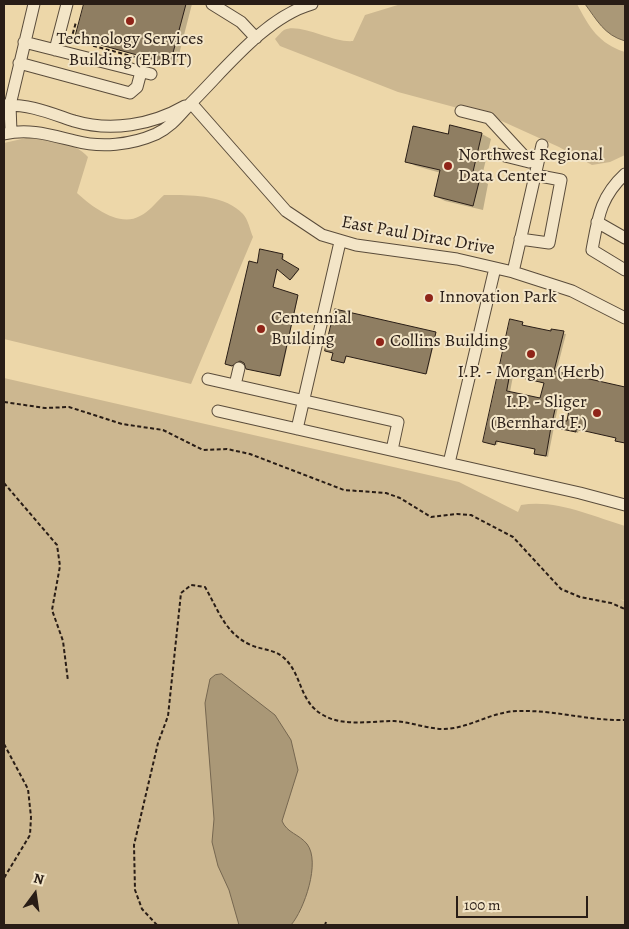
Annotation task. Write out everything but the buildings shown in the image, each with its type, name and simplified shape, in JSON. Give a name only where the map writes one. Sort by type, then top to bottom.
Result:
[{"type":"street","points":[[34,4],[7,105],[8,133],[44,133],[91,144],[123,143],[156,134],[166,129],[277,19],[293,7],[312,4]]},
{"type":"street","points":[[55,50],[67,4]]},
{"type":"street","points":[[212,4],[240,22],[256,38]]},
{"type":"street","points":[[18,63],[130,93],[137,87],[146,73],[24,42]]},
{"type":"street","points":[[7,105],[31,106],[76,121],[119,126],[150,120],[191,103]]},
{"type":"street","name":"East Paul Dirac Drive","points":[[191,103],[286,211],[309,228],[340,242],[457,259],[512,272],[572,291],[625,316]]},
{"type":"street","points":[[461,111],[489,118],[524,156],[525,161]]},
{"type":"street","points":[[512,272],[542,145]]},
{"type":"street","points":[[497,154],[525,161],[536,169],[561,180],[549,243],[520,239]]},
{"type":"street","points":[[625,174],[607,193],[600,207],[592,250],[625,270]]},
{"type":"street","points":[[597,222],[625,238]]},
{"type":"street","points":[[297,429],[340,242]]},
{"type":"street","points":[[449,463],[495,268]]},
{"type":"street","points":[[235,385],[239,368]]},
{"type":"street","points":[[208,379],[398,422],[392,450]]},
{"type":"street","points":[[218,411],[625,505]]},
{"type":"path","points":[[71,40],[76,22]]},
{"type":"path","points":[[58,36],[146,60]]},
{"type":"path","points":[[4,402],[45,408],[69,407],[122,424],[163,430],[202,450],[227,450],[250,454],[344,490],[386,493],[400,498],[431,516],[471,515],[513,537],[561,589],[580,598],[611,603],[625,609]]},
{"type":"path","points":[[4,483],[57,545],[60,566],[52,610],[63,641],[68,681]]},
{"type":"path","points":[[157,925],[142,909],[135,890],[134,845],[158,743],[168,716],[182,593],[191,585],[205,587],[222,620],[234,634],[250,645],[267,649],[283,657],[290,666],[309,704],[331,719],[363,723],[395,721],[419,728],[451,729],[501,712],[518,710],[588,719],[625,720]]},
{"type":"path","points":[[4,744],[28,789],[31,817],[30,835],[4,878]]},
{"type":"shaded area","points":[[401,4],[577,4],[596,34],[616,49],[625,52],[625,155],[610,162],[592,165],[559,147],[495,118],[398,92],[280,46],[275,39],[284,30],[290,28],[307,30],[345,41],[353,41],[365,15]]},
{"type":"shaded area","points":[[585,4],[625,4],[625,41],[606,31]]},
{"type":"shaded area","points":[[26,138],[68,144],[76,147],[88,157],[77,193],[106,214],[123,219],[132,219],[143,214],[164,195],[216,199],[235,207],[245,216],[253,237],[191,384],[4,339],[4,143]]},
{"type":"shaded area","points":[[4,378],[459,482],[518,512],[521,505],[547,504],[561,506],[625,526],[625,601],[620,599],[625,602],[625,925],[4,925]]},
{"type":"shaded area","points":[[222,674],[275,715],[291,740],[298,770],[282,821],[287,828],[307,844],[311,852],[312,874],[301,909],[291,925],[239,925],[229,890],[218,866],[212,842],[214,819],[205,703],[210,679],[215,675]]},
{"type":"place","name":"Technology Services Building (ELBIT)","points":[[130,21]]},
{"type":"place","name":"Northwest Regional Data Center","points":[[448,166]]},
{"type":"place","name":"Innovation Park","points":[[429,298]]},
{"type":"place","name":"Centennial Building","points":[[261,329]]},
{"type":"place","name":"Collins Building","points":[[380,342]]},
{"type":"place","name":"I.P. - Morgan (Herb)","points":[[531,354]]},
{"type":"place","name":"I.P. - Sliger (Bernhard F.)","points":[[597,413]]}]
